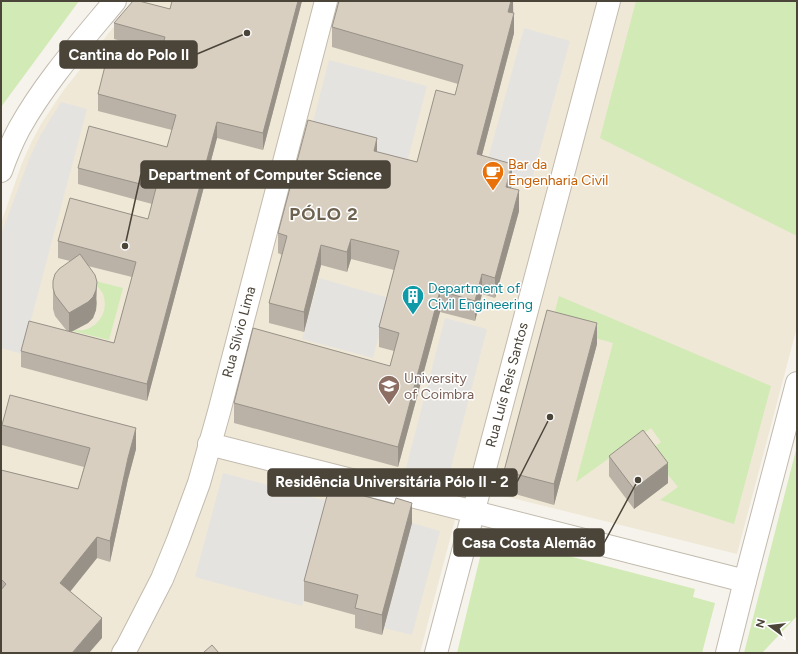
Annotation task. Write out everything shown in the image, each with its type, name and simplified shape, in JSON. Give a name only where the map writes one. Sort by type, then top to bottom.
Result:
[{"type":"street","points":[[1,171],[19,129],[46,87],[115,1]]},
{"type":"street","name":"Rua Sílvio Lima","points":[[123,653],[127,648],[162,579],[178,540],[198,483],[225,389],[326,1]]},
{"type":"street","name":"Rua Luís Reis Santos","points":[[436,653],[609,1]]},
{"type":"street","points":[[727,653],[797,383]]},
{"type":"street","points":[[209,444],[745,581]]},
{"type":"shaded area","name":"University of Coimbra","points":[[134,1],[797,1],[797,327],[737,554],[464,486],[420,653],[1,653],[1,223],[22,163],[41,124],[63,91]]},
{"type":"shaded area","points":[[524,28],[570,41],[530,186],[484,173]]},
{"type":"shaded area","points":[[329,60],[427,86],[406,166],[308,141]]},
{"type":"shaded area","points":[[61,102],[87,109],[22,354],[1,348],[1,236],[30,157],[40,136]]},
{"type":"shaded area","points":[[319,278],[389,298],[373,358],[302,339]]},
{"type":"shaded area","points":[[445,318],[487,329],[448,479],[406,468]]},
{"type":"shaded area","points":[[223,473],[331,502],[302,606],[195,577]]},
{"type":"shaded area","points":[[412,523],[440,531],[412,635],[384,628]]},
{"type":"green space","points":[[1,1],[79,1],[1,107]]},
{"type":"green space","points":[[636,1],[797,1],[797,236],[600,138]]},
{"type":"green space","points":[[63,273],[123,288],[109,340],[65,329],[84,330],[95,325],[99,321],[104,311],[105,300],[100,289],[93,284]]},
{"type":"green space","points":[[559,296],[771,386],[734,524],[660,500],[678,487],[649,451],[661,442],[651,428],[576,482],[613,343],[551,326]]},
{"type":"green space","points":[[797,446],[797,616],[762,653],[744,653]]},
{"type":"green space","points":[[492,536],[695,589],[693,597],[715,603],[702,653],[457,653],[482,549]]},
{"type":"building","points":[[133,1],[139,1],[170,9],[172,1],[298,1],[263,133],[217,122],[147,384],[21,351],[29,321],[114,343],[136,262],[58,241],[70,198],[148,219],[156,188],[78,168],[89,126],[167,147],[176,115],[98,94],[108,54],[156,67],[165,37],[114,23]]},
{"type":"building","name":"Department of Civil Engineering","points":[[339,1],[511,1],[508,12],[514,13],[477,154],[512,164],[506,187],[519,190],[495,278],[482,274],[475,301],[440,291],[398,447],[234,403],[253,328],[390,366],[399,333],[379,327],[399,251],[351,239],[347,252],[321,245],[304,312],[269,303],[287,236],[278,233],[308,120],[377,138],[374,151],[417,162],[436,90],[455,95],[463,65],[332,27]]},
{"type":"building","points":[[80,254],[95,275],[97,282],[96,290],[93,297],[88,302],[69,313],[55,295],[53,281],[55,274],[59,269]]},
{"type":"building","points":[[547,310],[597,323],[554,484],[504,471]]},
{"type":"building","points":[[10,395],[136,428],[110,541],[97,537],[60,583],[102,618],[72,653],[1,653],[1,590],[6,584],[1,579],[1,470],[78,489],[90,448],[2,425]]},
{"type":"building","points":[[643,430],[668,463],[634,489],[609,456]]},
{"type":"building","points":[[331,481],[365,490],[364,496],[394,504],[396,498],[412,503],[382,615],[355,608],[358,595],[304,581]]},
{"type":"building","points":[[212,645],[219,653],[203,653]]},
{"type":"place","name":"Cantina do Polo II","points":[[247,33]]},
{"type":"place","name":"Bar da Engenharia Civil","points":[[493,192]]},
{"type":"place","name":"Department of Computer Science","points":[[125,246]]},
{"type":"place","name":"Department of Civil Engineering","points":[[413,316]]},
{"type":"place","name":"University of Coimbra","points":[[389,406]]},
{"type":"place","name":"Residência Universitária Pólo II - 2","points":[[550,417]]},
{"type":"place","name":"Casa Costa Alemão","points":[[638,480]]},
{"type":"district","name":"PÓLO 2","points":[[324,214]]}]
